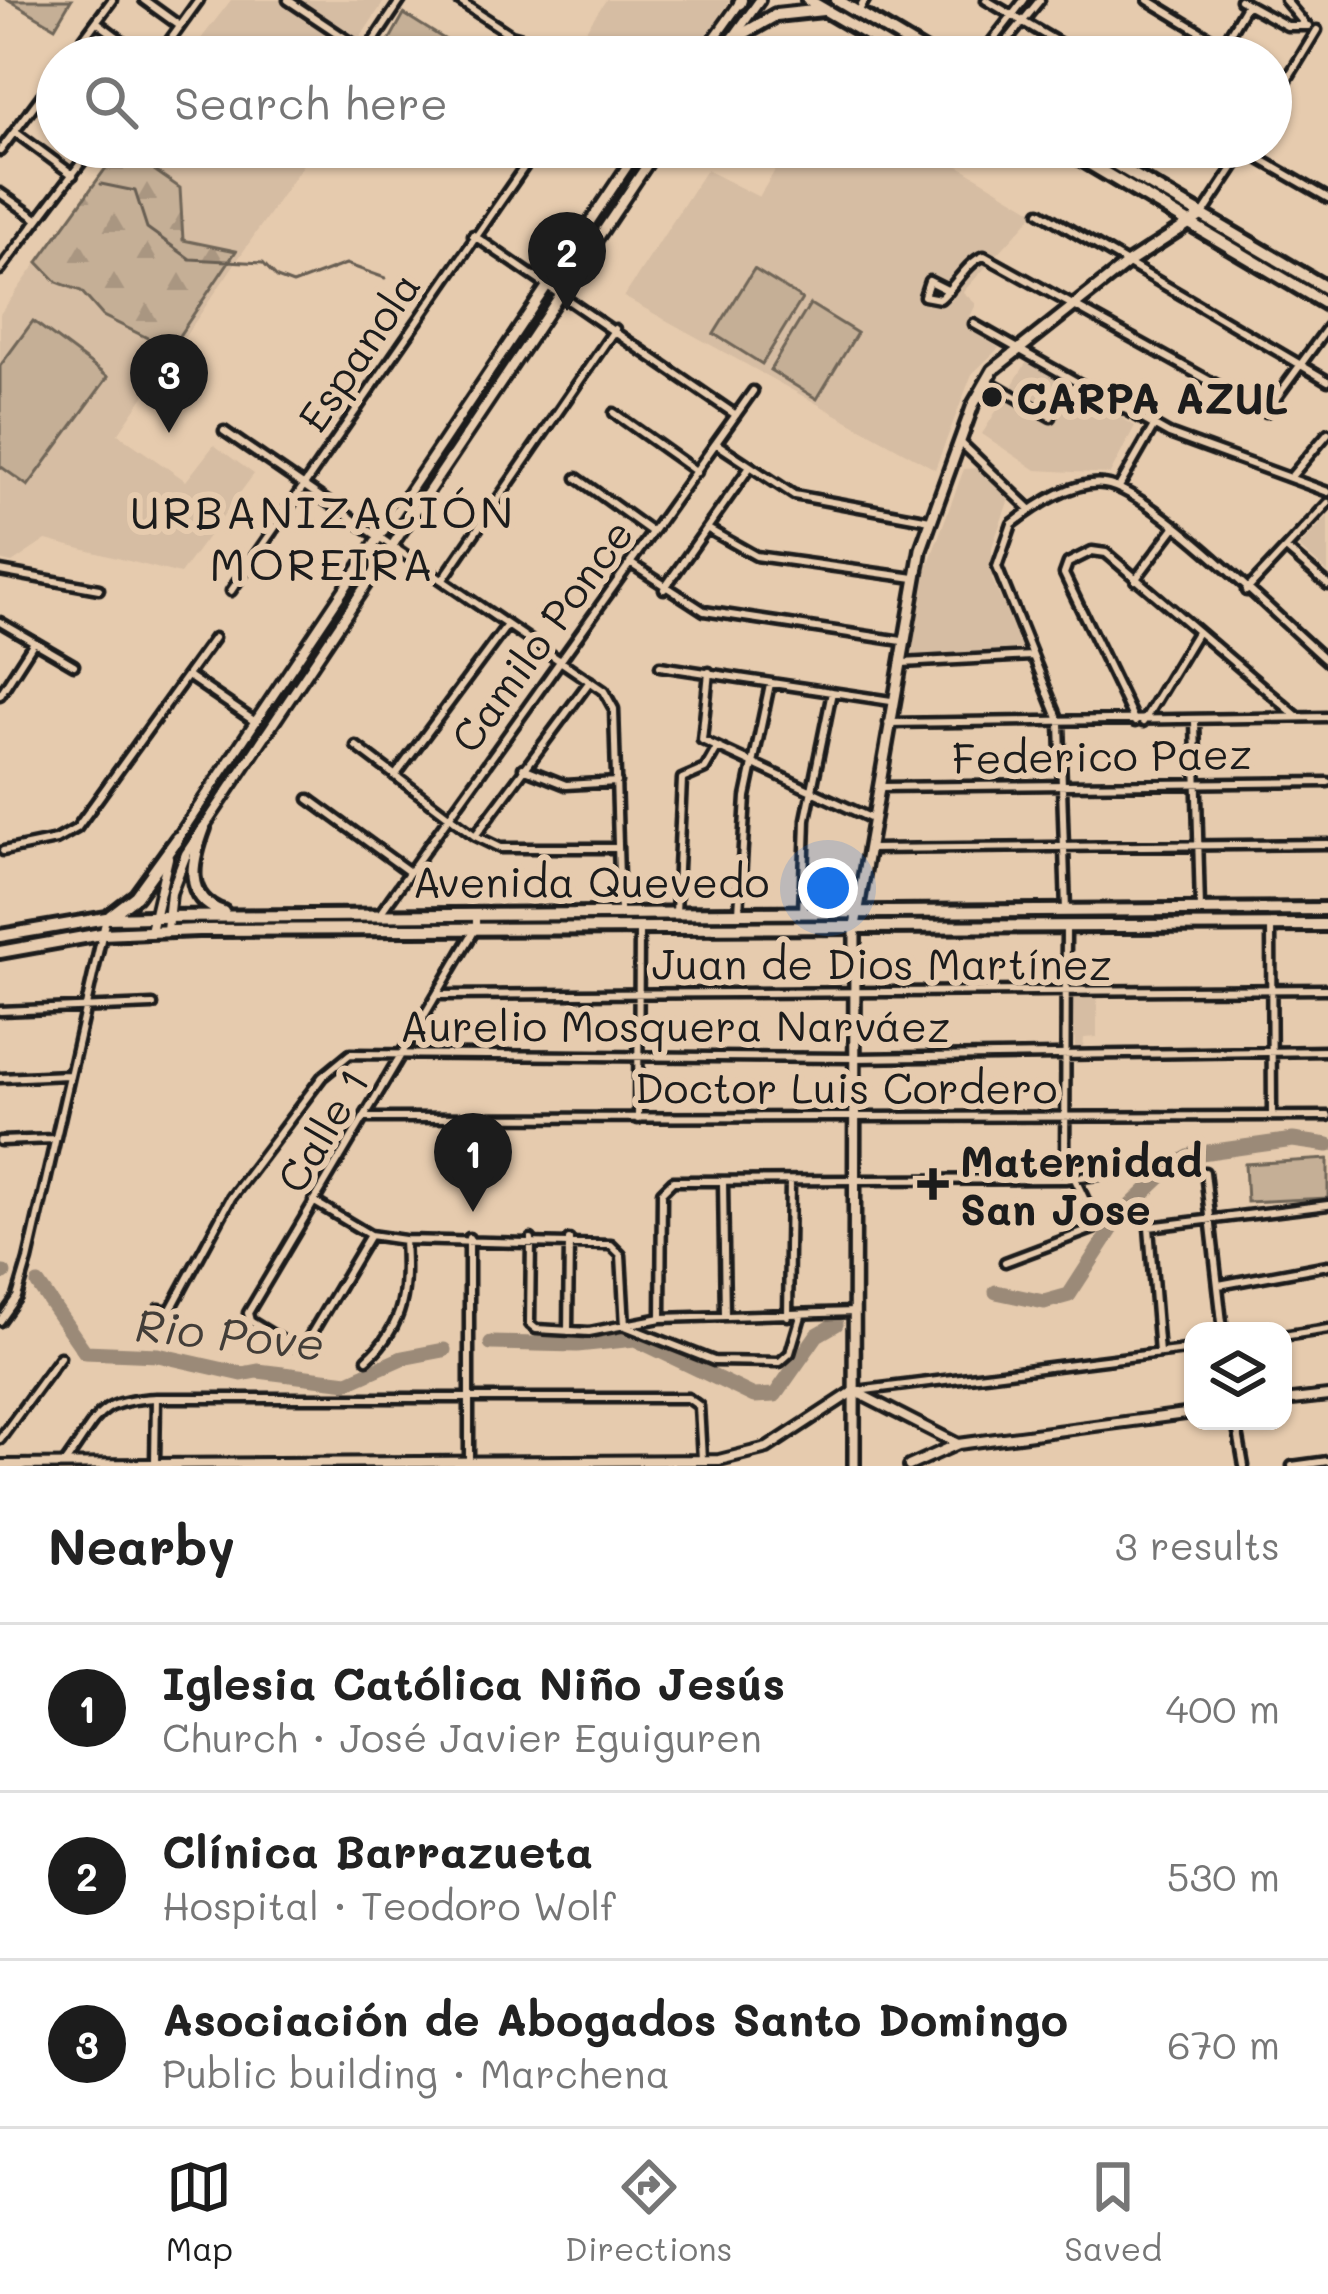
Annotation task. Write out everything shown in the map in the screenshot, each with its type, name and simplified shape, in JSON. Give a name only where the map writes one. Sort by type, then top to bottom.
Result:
[{"type":"main road","points":[[808,0],[870,36]]},
{"type":"main road","points":[[837,0],[898,36]]},
{"type":"main road","points":[[739,36],[776,15],[826,10]]},
{"type":"main road","points":[[1096,168],[1328,304]]},
{"type":"main road","points":[[1122,168],[1328,289]]},
{"type":"main road","points":[[854,1466],[855,926],[914,578],[959,441],[986,380],[1018,347],[1202,215]]},
{"type":"main road","points":[[204,828],[195,853],[194,886],[210,907],[238,916]]},
{"type":"main road","points":[[106,918],[136,896],[178,838]]},
{"type":"main road","name":"Avenida Quevedo","points":[[0,952],[238,916],[1328,909]]},
{"type":"main road","name":"Avenida Quevedo","points":[[0,937],[106,918],[152,917],[167,924],[476,928],[1328,925]]},
{"type":"street","points":[[87,36],[112,0]]},
{"type":"street","points":[[144,0],[180,26]]},
{"type":"street","points":[[173,36],[199,0]]},
{"type":"street","points":[[289,0],[339,36]]},
{"type":"street","points":[[377,36],[401,0]]},
{"type":"street","points":[[458,0],[515,36]]},
{"type":"street","points":[[735,36],[760,0]]},
{"type":"street","points":[[858,13],[865,0]]},
{"type":"street","points":[[986,0],[1047,36]]},
{"type":"street","points":[[996,36],[1024,0]]},
{"type":"street","points":[[1011,36],[1040,0]]},
{"type":"street","points":[[1148,0],[1208,36]]},
{"type":"street","points":[[1285,0],[1308,26]]},
{"type":"street","points":[[716,36],[741,1]]},
{"type":"street","points":[[1227,36],[1244,2],[1287,26],[1308,26],[1328,34]]},
{"type":"street","points":[[97,22],[116,36]]},
{"type":"street","points":[[1292,71],[1317,30]]},
{"type":"street","points":[[0,152],[36,103]]},
{"type":"street","points":[[15,132],[36,148]]},
{"type":"street","points":[[64,168],[73,175]]},
{"type":"street","points":[[0,270],[78,168]]},
{"type":"street","name":"Espanola","points":[[231,591],[522,168]]},
{"type":"street","points":[[151,932],[163,869],[178,838],[626,168]]},
{"type":"street","points":[[167,924],[176,874],[204,828],[644,168]]},
{"type":"street","points":[[1202,215],[1231,168]]},
{"type":"street","points":[[1278,168],[1328,198]]},
{"type":"street","points":[[0,193],[37,219]]},
{"type":"street","points":[[1040,212],[1328,381]]},
{"type":"street","points":[[472,235],[736,415]]},
{"type":"street","points":[[0,251],[9,257]]},
{"type":"street","points":[[950,291],[973,260],[984,256],[1257,411],[1267,412],[1328,327]]},
{"type":"street","points":[[974,324],[1154,426],[1218,455],[1328,492]]},
{"type":"street","points":[[443,579],[615,329]]},
{"type":"street","points":[[986,380],[1051,417]]},
{"type":"street","name":"Camilo Ponce","points":[[379,916],[753,391]]},
{"type":"street","points":[[614,413],[697,472]]},
{"type":"street","points":[[1119,487],[1154,426]]},
{"type":"street","points":[[224,431],[560,659],[590,681],[614,709],[620,912]]},
{"type":"street","points":[[1290,478],[1328,434]]},
{"type":"street","points":[[959,441],[1031,509]]},
{"type":"street","points":[[717,444],[794,495],[931,520]]},
{"type":"street","points":[[664,590],[750,467]]},
{"type":"street","points":[[577,478],[652,533]]},
{"type":"street","points":[[1064,1179],[1066,910],[1060,723],[997,567],[1012,524],[1031,509],[1085,484],[1119,487],[1175,527],[1328,662]]},
{"type":"street","points":[[1246,591],[1328,503]]},
{"type":"street","points":[[1135,580],[1175,527]]},
{"type":"street","points":[[708,529],[756,556],[914,578]]},
{"type":"street","points":[[1286,549],[1328,585]]},
{"type":"street","points":[[1139,722],[1066,580],[1068,563],[1097,550],[1298,718]]},
{"type":"street","points":[[630,563],[664,590],[704,610],[902,641]]},
{"type":"street","points":[[0,571],[99,589]]},
{"type":"street","points":[[0,622],[74,665]]},
{"type":"street","points":[[394,777],[507,625]]},
{"type":"street","points":[[1139,722],[1196,634]]},
{"type":"street","points":[[3,851],[56,840],[77,828],[214,638]]},
{"type":"street","points":[[0,694],[34,642]]},
{"type":"street","points":[[898,663],[1033,656]]},
{"type":"street","points":[[660,666],[891,701]]},
{"type":"street","points":[[710,672],[698,735],[870,818]]},
{"type":"street","points":[[187,676],[254,722]]},
{"type":"street","points":[[475,836],[590,681]]},
{"type":"street","points":[[739,912],[752,765],[770,684]]},
{"type":"street","points":[[803,913],[812,793],[832,692]]},
{"type":"street","points":[[887,723],[1328,717]]},
{"type":"street","points":[[1195,721],[1200,909]]},
{"type":"street","points":[[356,746],[475,836],[513,850],[616,848]]},
{"type":"street","points":[[676,913],[682,779],[705,770],[717,748]]},
{"type":"street","points":[[523,768],[566,785],[617,782]]},
{"type":"street","name":"Federico Paez","points":[[876,788],[1328,782]]},
{"type":"street","points":[[309,799],[408,871]]},
{"type":"street","points":[[865,849],[1328,844]]},
{"type":"street","points":[[476,914],[476,928]]},
{"type":"street","points":[[0,1321],[17,1297],[28,1260],[106,918]]},
{"type":"street","points":[[1271,925],[1272,1116]]},
{"type":"street","name":"Calle 1","points":[[370,1234],[306,1343],[291,1346],[253,1324],[248,1313],[476,928]]},
{"type":"street","points":[[638,1119],[639,928]]},
{"type":"street","name":"Juan de Dios Martínez","points":[[436,995],[1328,989]]},
{"type":"street","points":[[0,1011],[83,1012],[154,1005]]},
{"type":"street","name":"Aurelio Mosquera Narváez","points":[[160,1309],[173,1306],[231,1198],[332,1065],[367,1052],[400,1057],[854,1058],[1328,1051]]},
{"type":"street","points":[[0,1078],[68,1075]]},
{"type":"street","name":"Doctor Luis Cordero","points":[[365,1118],[1328,1116]]},
{"type":"street","points":[[0,1141],[55,1139]]},
{"type":"street","points":[[661,1318],[662,1192],[673,1180],[1064,1179],[1130,1171]]},
{"type":"street","points":[[1205,1172],[1222,1322]]},
{"type":"street","points":[[1005,1262],[1093,1229],[1094,1217],[1074,1177]]},
{"type":"street","points":[[788,1317],[790,1181]]},
{"type":"street","points":[[723,1182],[725,1315]]},
{"type":"street","points":[[313,1202],[370,1234],[404,1240],[531,1239],[611,1245],[621,1255],[625,1327]]},
{"type":"street","points":[[1160,1353],[1149,1227],[1328,1205]]},
{"type":"street","points":[[469,1465],[470,1238]]},
{"type":"street","points":[[531,1239],[530,1324],[568,1331],[625,1327],[661,1318],[854,1314]]},
{"type":"street","points":[[368,1359],[385,1343],[402,1312],[404,1240]]},
{"type":"street","points":[[568,1331],[569,1240]]},
{"type":"street","points":[[1219,1285],[1328,1265]]},
{"type":"street","points":[[625,1327],[714,1361],[772,1363],[790,1353],[802,1316]]},
{"type":"street","points":[[1292,1335],[1328,1329]]},
{"type":"street","points":[[0,1465],[719,1460],[767,1448],[854,1391],[1184,1349]]},
{"type":"street","points":[[0,1439],[60,1357]]},
{"type":"street","points":[[854,1391],[958,1444]]},
{"type":"street","points":[[1292,1400],[1328,1396]]},
{"type":"street","points":[[155,1463],[156,1398]]},
{"type":"street","points":[[64,1465],[106,1406],[116,1400],[156,1398],[688,1398],[699,1406],[702,1459]]},
{"type":"street","points":[[909,1466],[958,1444],[1184,1414]]},
{"type":"street","points":[[1238,1430],[1244,1466]]},
{"type":"street","points":[[719,1460],[730,1466]]},
{"type":"street","points":[[1292,1466],[1328,1461]]},
{"type":"shaded area","points":[[231,0],[385,0],[361,36],[203,36]]},
{"type":"shaded area","points":[[606,0],[730,0],[707,36],[582,36]]},
{"type":"shaded area","points":[[106,168],[301,168],[118,434],[186,481],[214,445],[254,474],[180,574],[46,540],[12,563],[0,560],[0,314]]},
{"type":"shaded area","points":[[776,168],[962,168],[1036,212],[963,292],[976,304],[966,326],[999,348],[972,374],[935,469],[624,297],[706,170],[759,197]]},
{"type":"shaded area","points":[[1028,360],[1135,426],[1110,474],[1036,470],[982,434]]},
{"type":"shaded area","points":[[977,468],[1009,499],[992,547],[992,579],[1023,650],[912,656],[924,576],[964,469]]},
{"type":"shaded area","points":[[1328,516],[1328,573],[1299,547]]},
{"type":"shaded area","points":[[1097,998],[1097,1037],[1084,1038],[1083,1048],[1075,1048],[1073,999]]},
{"type":"green space","points":[[9,0],[71,0],[55,27]]},
{"type":"green space","points":[[404,14],[439,36],[392,36]]},
{"type":"green space","points":[[106,168],[151,168],[180,188],[183,240],[236,251],[170,349],[103,316],[81,291],[57,282],[38,262]]},
{"type":"green space","points":[[754,269],[802,299],[762,364],[714,334]]},
{"type":"green space","points":[[810,304],[857,333],[817,399],[770,370]]},
{"type":"green space","points":[[33,321],[108,377],[28,486],[0,466],[0,366]]},
{"type":"green space","points":[[1328,1159],[1328,1198],[1247,1202],[1245,1164]]},
{"type":"waterway","points":[[101,184],[135,191],[147,228],[190,259],[263,263],[277,278],[293,284],[346,264],[385,278]]},
{"type":"waterway","points":[[996,1292],[1044,1302],[1069,1295],[1120,1216],[1172,1166],[1194,1154],[1293,1140],[1328,1145]]},
{"type":"waterway","name":"Rio Pove","points":[[38,1284],[85,1352],[158,1355],[242,1374],[258,1371],[348,1382],[402,1358],[444,1350]]},
{"type":"waterway","points":[[491,1343],[577,1345],[635,1339],[754,1396],[775,1395],[817,1335],[836,1324]]},
{"type":"place","name":"Clínica Barrazueta","points":[[567,311]]},
{"type":"place","name":"CARPA AZUL","points":[[992,397]]},
{"type":"place","name":"Asociación de Abogados Santo Domingo","points":[[169,433]]},
{"type":"place","name":"Maternidad San Jose","points":[[933,1184]]},
{"type":"place","name":"Iglesia Católica Niño Jesús","points":[[473,1212]]},
{"type":"district","name":"URBANIZACIÓN MOREIRA","points":[[323,537]]}]
